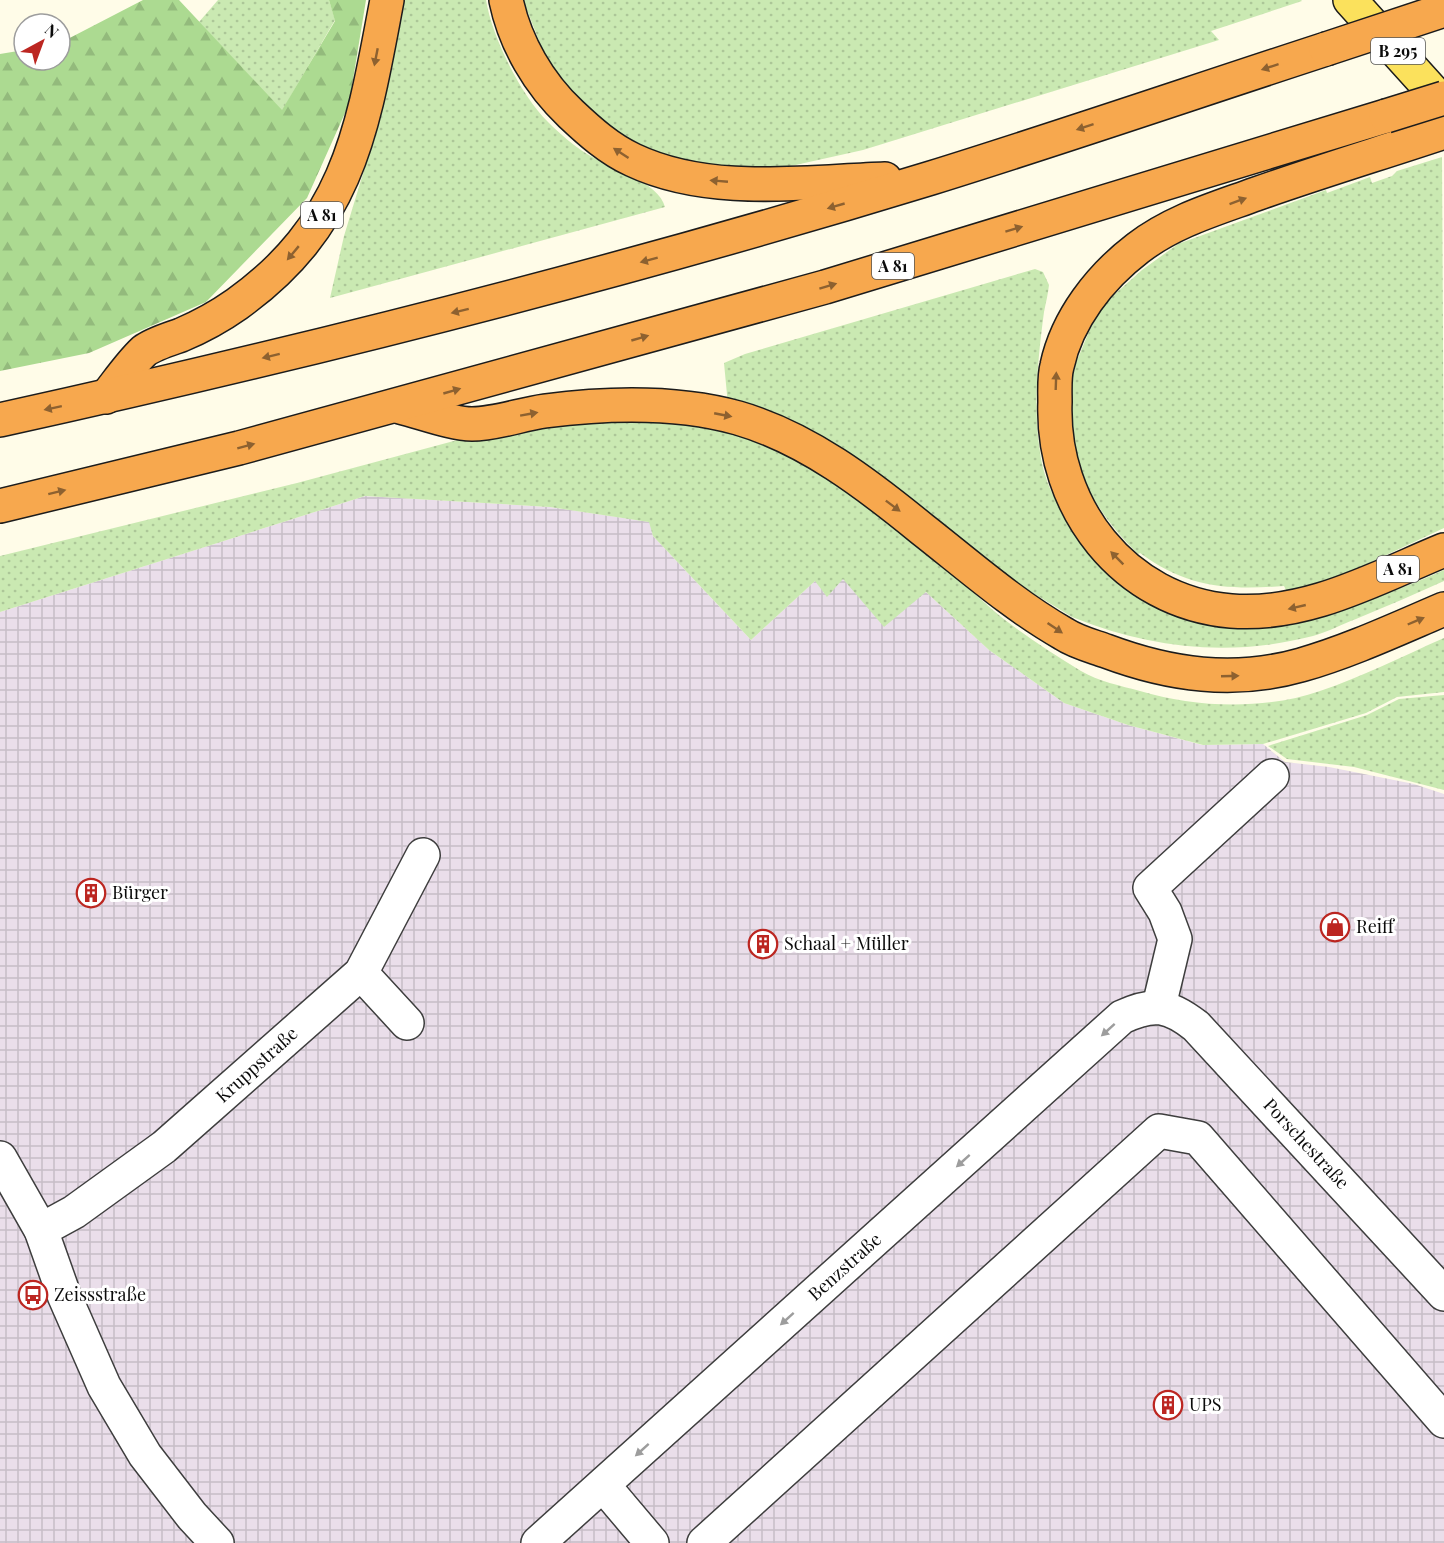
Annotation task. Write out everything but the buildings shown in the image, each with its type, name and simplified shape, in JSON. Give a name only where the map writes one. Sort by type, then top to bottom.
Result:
[{"type":"highway","name":"A 81","points":[[106,397],[145,350],[191,330],[236,305],[278,272],[316,226],[344,176],[362,126],[387,0]]},
{"type":"highway","points":[[506,0],[529,63],[561,104],[594,136],[631,160],[675,176],[721,182],[763,183],[932,177]]},
{"type":"highway","points":[[0,420],[106,397],[481,306],[664,256],[932,177],[1444,10]]},
{"type":"highway","name":"A 81","points":[[0,506],[239,448],[825,287],[1444,98]]},
{"type":"highway","name":"A 81","points":[[1444,132],[1183,220],[1136,249],[1096,288],[1072,326],[1056,368],[1054,435],[1064,480],[1073,500],[1101,542],[1137,576],[1159,590],[1206,608],[1254,612],[1280,611],[1314,603],[1444,550]]},
{"type":"highway","points":[[396,406],[471,424],[546,411],[620,406],[684,408],[738,418],[794,441],[851,473],[1006,596],[1066,636],[1139,663],[1172,671],[1210,677],[1243,676],[1299,665],[1365,642],[1444,609]]},
{"type":"main road","name":"B 295","points":[[1350,0],[1444,104]]},
{"type":"main road","points":[[1427,0],[1444,18]]},
{"type":"street","points":[[1159,1006],[1175,939],[1165,912],[1150,888],[1272,776]]},
{"type":"street","name":"Kruppstraße","points":[[41,1230],[74,1212],[164,1147],[361,973],[423,855]]},
{"type":"street","points":[[361,973],[407,1023]]},
{"type":"street","name":"Porschestraße","points":[[1159,1006],[1180,1014],[1196,1026],[1444,1293]]},
{"type":"street","name":"Benzstraße","points":[[538,1543],[1122,1017],[1141,1008],[1159,1006]]},
{"type":"street","points":[[704,1543],[1159,1131],[1198,1138],[1444,1421]]},
{"type":"street","points":[[0,1158],[41,1230],[64,1295],[105,1386],[145,1455],[192,1516],[217,1543]]},
{"type":"street","points":[[603,1485],[652,1543]]},
{"type":"shaded area","points":[[365,496],[550,507],[650,522],[653,536],[751,640],[815,581],[843,579],[926,592],[989,650],[1064,703],[1128,725],[1202,745],[1263,744],[1285,762],[1329,767],[1414,784],[1444,794],[1444,1543],[0,1543],[0,612]]},
{"type":"green space","points":[[143,0],[179,0],[282,110],[335,21],[329,0],[366,0],[349,104],[307,198],[206,302],[89,353],[0,371],[0,54],[12,52],[12,72],[72,72],[72,37]]},
{"type":"green space","points":[[218,0],[329,0],[335,20],[282,111],[199,22]]},
{"type":"green space","points":[[402,0],[486,0],[501,48],[518,82],[538,111],[557,131],[582,151],[632,176],[653,190],[661,198],[665,207],[330,298],[344,236],[379,121]]},
{"type":"green space","points":[[523,0],[1302,1],[1211,31],[1219,40],[863,150],[791,166],[721,172],[671,160],[605,126],[570,92],[547,61]]},
{"type":"green space","points":[[1442,157],[1444,528],[1339,577],[1287,592],[1284,586],[1226,587],[1191,580],[1138,554],[1118,533],[1089,489],[1074,443],[1070,391],[1072,362],[1076,363],[1090,329],[1105,303],[1142,270],[1178,244],[1326,190],[1327,193],[1370,177],[1372,183],[1392,176],[1397,171]]},
{"type":"green space","points":[[1035,269],[1043,272],[1049,285],[1037,382],[1038,435],[1045,476],[1060,508],[1079,538],[1095,559],[1132,592],[1177,615],[1201,622],[1253,627],[1332,610],[1389,592],[1444,570],[1444,581],[1324,632],[1282,643],[1222,648],[1161,643],[1131,636],[1072,617],[728,405],[724,363],[745,354]]},
{"type":"green space","points":[[583,419],[678,424],[723,432],[771,447],[811,466],[866,504],[1025,635],[1081,671],[1110,683],[1184,701],[1254,704],[1277,701],[1299,697],[1336,685],[1444,638],[1444,692],[1397,697],[1366,713],[1263,744],[1203,745],[1128,725],[1064,703],[989,650],[926,592],[884,627],[843,579],[827,597],[815,581],[751,640],[653,536],[649,522],[550,507],[365,496],[0,612],[0,556],[297,483],[465,438]]},
{"type":"green space","points":[[1444,695],[1444,790],[1354,767],[1287,759],[1268,746],[1367,715],[1399,699]]},
{"type":"place","name":"Bürger","points":[[91,893]]},
{"type":"place","name":"Reiff","points":[[1335,927]]},
{"type":"place","name":"Schaal + Müller","points":[[763,944]]},
{"type":"place","name":"Zeissstraße","points":[[33,1295]]},
{"type":"place","name":"UPS","points":[[1168,1405]]}]
